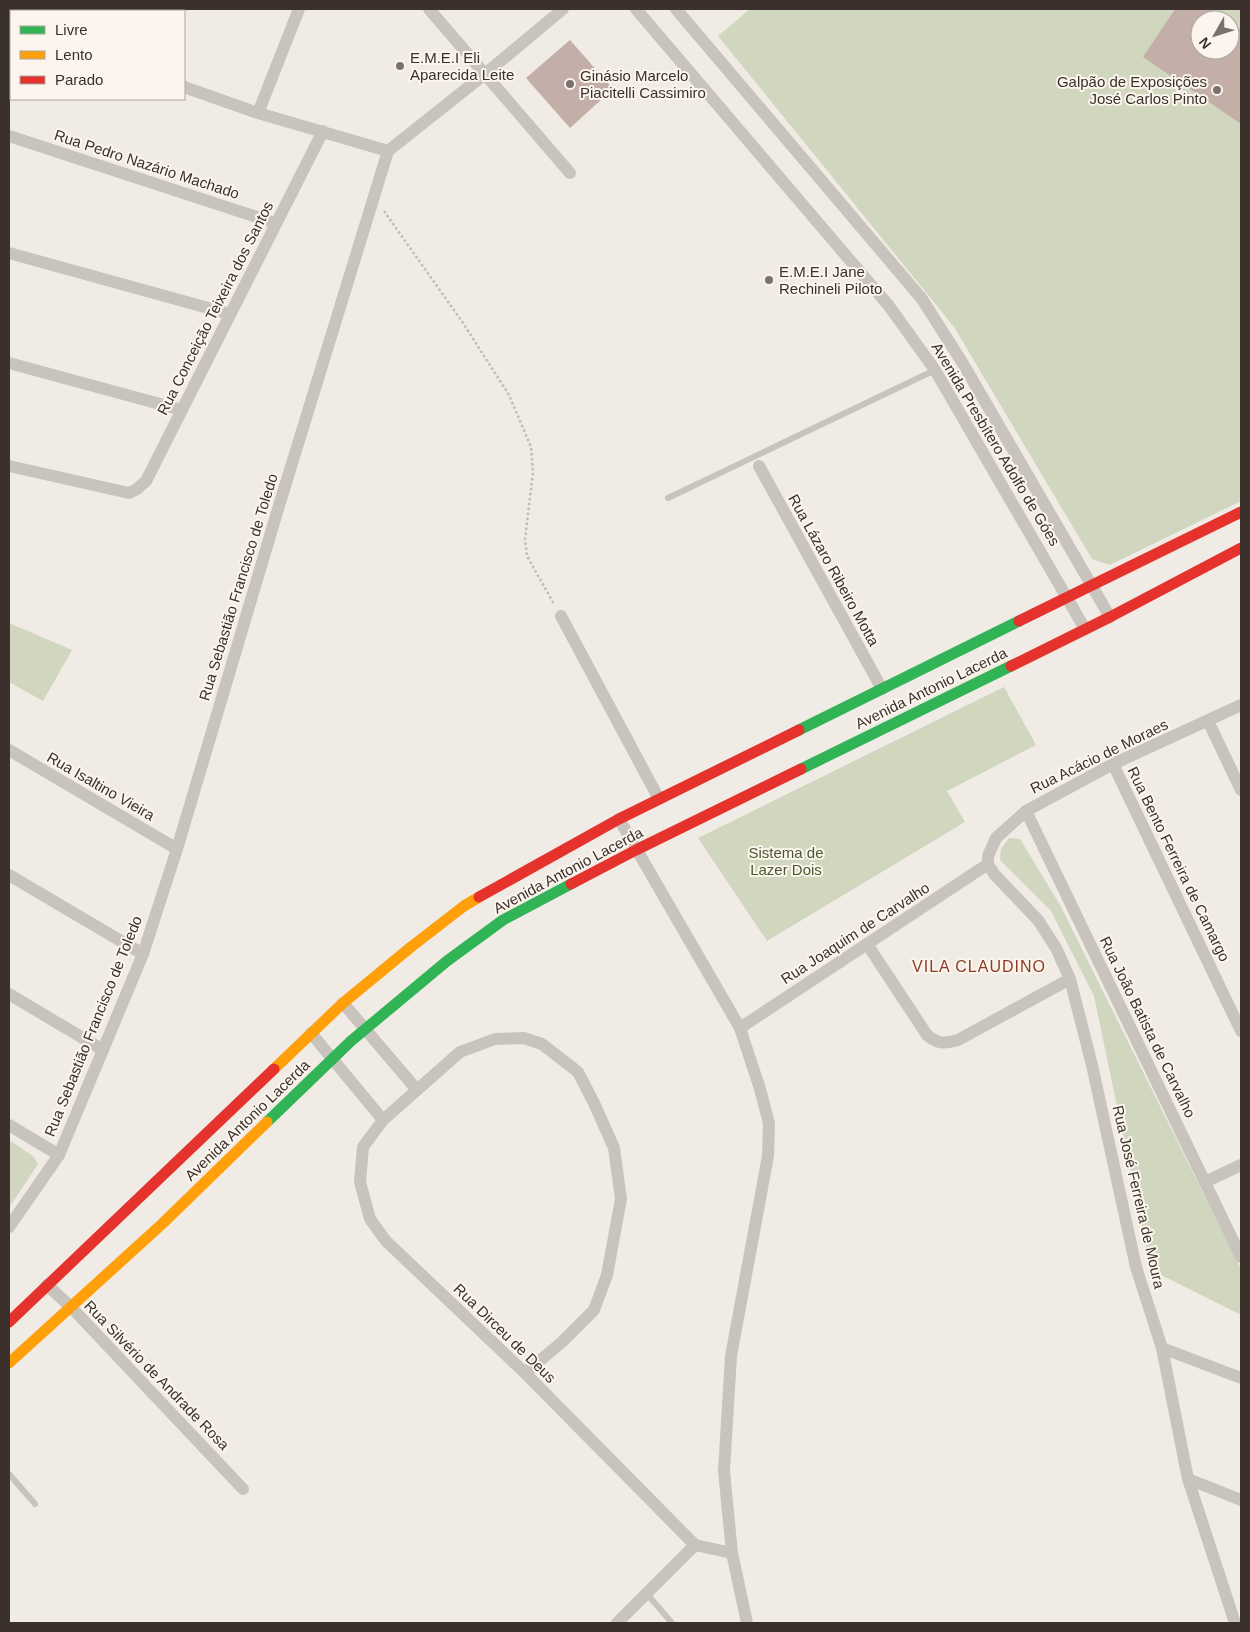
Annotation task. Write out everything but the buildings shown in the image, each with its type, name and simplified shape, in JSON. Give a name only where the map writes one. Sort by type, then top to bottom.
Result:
[{"type":"main road","name":"Avenida Antonio Lacerda","points":[[9,1322],[343,1003],[464,906],[619,819],[1241,512]]},
{"type":"main road","name":"Avenida Antonio Lacerda","points":[[9,1363],[162,1224],[365,1029],[447,961],[503,920],[636,850],[1110,617],[1241,548]]},
{"type":"street","points":[[258,113],[300,9]]},
{"type":"street","points":[[429,9],[570,173]]},
{"type":"street","points":[[185,87],[258,113],[388,151],[563,9]]},
{"type":"street","name":"Avenida Presbítero Adolfo de Góes","points":[[636,9],[889,306],[935,370],[1085,629]]},
{"type":"street","name":"Avenida Presbítero Adolfo de Góes","points":[[676,9],[922,299],[962,362],[1110,617]]},
{"type":"street","points":[[9,68],[10,62]]},
{"type":"street","name":"Rua Conceição Teixeira dos Santos","points":[[9,466],[129,493],[146,481],[323,131]]},
{"type":"street","name":"Rua Pedro Nazário Machado","points":[[9,136],[275,223]]},
{"type":"street","name":"Rua Sebastião Francisco de Toledo","points":[[9,1228],[59,1155],[143,954],[177,849],[388,151]]},
{"type":"street","points":[[9,253],[230,314]]},
{"type":"street","points":[[9,363],[182,410]]},
{"type":"street","name":"Rua Lázaro Ribeiro Motta","points":[[759,466],[882,689]]},
{"type":"street","points":[[561,616],[659,799]]},
{"type":"street","name":"Rua Acácio de Moraes","points":[[988,860],[996,838],[1026,810],[1113,764],[1241,705]]},
{"type":"street","points":[[1208,721],[1241,790]]},
{"type":"street","name":"Rua Isaltino Vieira","points":[[9,750],[177,849]]},
{"type":"street","name":"Rua Bento Ferreira de Camargo","points":[[1113,764],[1241,1031]]},
{"type":"street","name":"Rua João Batista de Carvalho","points":[[1026,810],[1241,1257]]},
{"type":"street","points":[[619,819],[740,1028],[760,1089],[768,1123],[768,1156],[730,1356],[724,1471],[732,1553],[748,1623]]},
{"type":"street","name":"Rua Joaquim de Carvalho","points":[[740,1028],[867,944],[988,860]]},
{"type":"street","name":"Rua José Ferreira de Moura","points":[[988,860],[1003,884],[1038,920],[1056,948],[1070,979],[1092,1065],[1136,1266],[1162,1348],[1188,1479],[1237,1621]]},
{"type":"street","points":[[9,875],[143,954]]},
{"type":"street","points":[[867,944],[927,1035],[936,1042],[944,1044],[958,1040],[1070,979]]},
{"type":"street","points":[[9,994],[103,1050]]},
{"type":"street","points":[[343,1003],[417,1090]]},
{"type":"street","points":[[311,1033],[383,1120]]},
{"type":"street","name":"Rua Dirceu de Deus","points":[[524,1373],[562,1342],[594,1310],[607,1275],[621,1199],[614,1148],[578,1072],[542,1044],[524,1038],[495,1039],[460,1052],[383,1120],[363,1147],[360,1182],[370,1219],[386,1241],[524,1373],[695,1545]]},
{"type":"street","points":[[9,1125],[59,1155]]},
{"type":"street","points":[[1205,1182],[1241,1165]]},
{"type":"street","name":"Rua Silvério de Andrade Rosa","points":[[47,1285],[243,1489]]},
{"type":"street","points":[[1162,1348],[1241,1378]]},
{"type":"street","points":[[1188,1479],[1241,1500]]},
{"type":"street","points":[[617,1623],[695,1545],[732,1553]]},
{"type":"lane","points":[[668,498],[935,370]]},
{"type":"lane","points":[[9,1474],[35,1504]]},
{"type":"lane","points":[[647,1594],[672,1623]]},
{"type":"path","points":[[374,197],[463,323],[508,395],[531,447],[534,472],[525,539],[527,556],[561,616]]},
{"type":"green space","points":[[750,9],[1241,9],[1241,501],[1110,565],[1092,559],[954,327],[718,36]]},
{"type":"green space","points":[[9,623],[72,650],[43,701],[9,682]]},
{"type":"green space","name":"Sistema de Lazer Dois","points":[[1004,687],[1036,745],[947,791],[965,822],[767,941],[698,838]]},
{"type":"green space","points":[[1009,838],[1020,839],[1060,905],[1241,1269],[1241,1315],[1151,1270],[1094,996],[1051,911],[1000,860],[1001,849]]},
{"type":"green space","points":[[9,1140],[33,1156],[38,1164],[9,1208]]},
{"type":"traffic: fast","points":[[799,730],[1019,621]]},
{"type":"traffic: fast","points":[[801,769],[1011,666]]},
{"type":"traffic: fast","points":[[267,1122],[351,1041],[447,961],[503,920],[571,884]]},
{"type":"traffic: slow","points":[[274,1069],[343,1003],[411,947],[464,906],[479,897]]},
{"type":"traffic: slow","points":[[9,1363],[162,1224],[267,1122]]},
{"type":"traffic: jam","points":[[1019,621],[1241,512]]},
{"type":"traffic: jam","points":[[1011,666],[1110,617],[1241,548]]},
{"type":"traffic: jam","points":[[479,897],[619,819],[799,730]]},
{"type":"traffic: jam","points":[[571,884],[801,769]]},
{"type":"traffic: jam","points":[[9,1322],[274,1069]]},
{"type":"place","name":"E.M.E.I Eli Aparecida Leite","points":[[400,66]]},
{"type":"place","name":"Ginásio Marcelo Piacitelli Cassimiro","points":[[570,84]]},
{"type":"place","name":"Galpão de Exposições José Carlos Pinto","points":[[1217,90]]},
{"type":"place","name":"E.M.E.I Jane Rechineli Piloto","points":[[769,280]]},
{"type":"district","name":"VILA CLAUDINO","points":[[979,966]]}]
